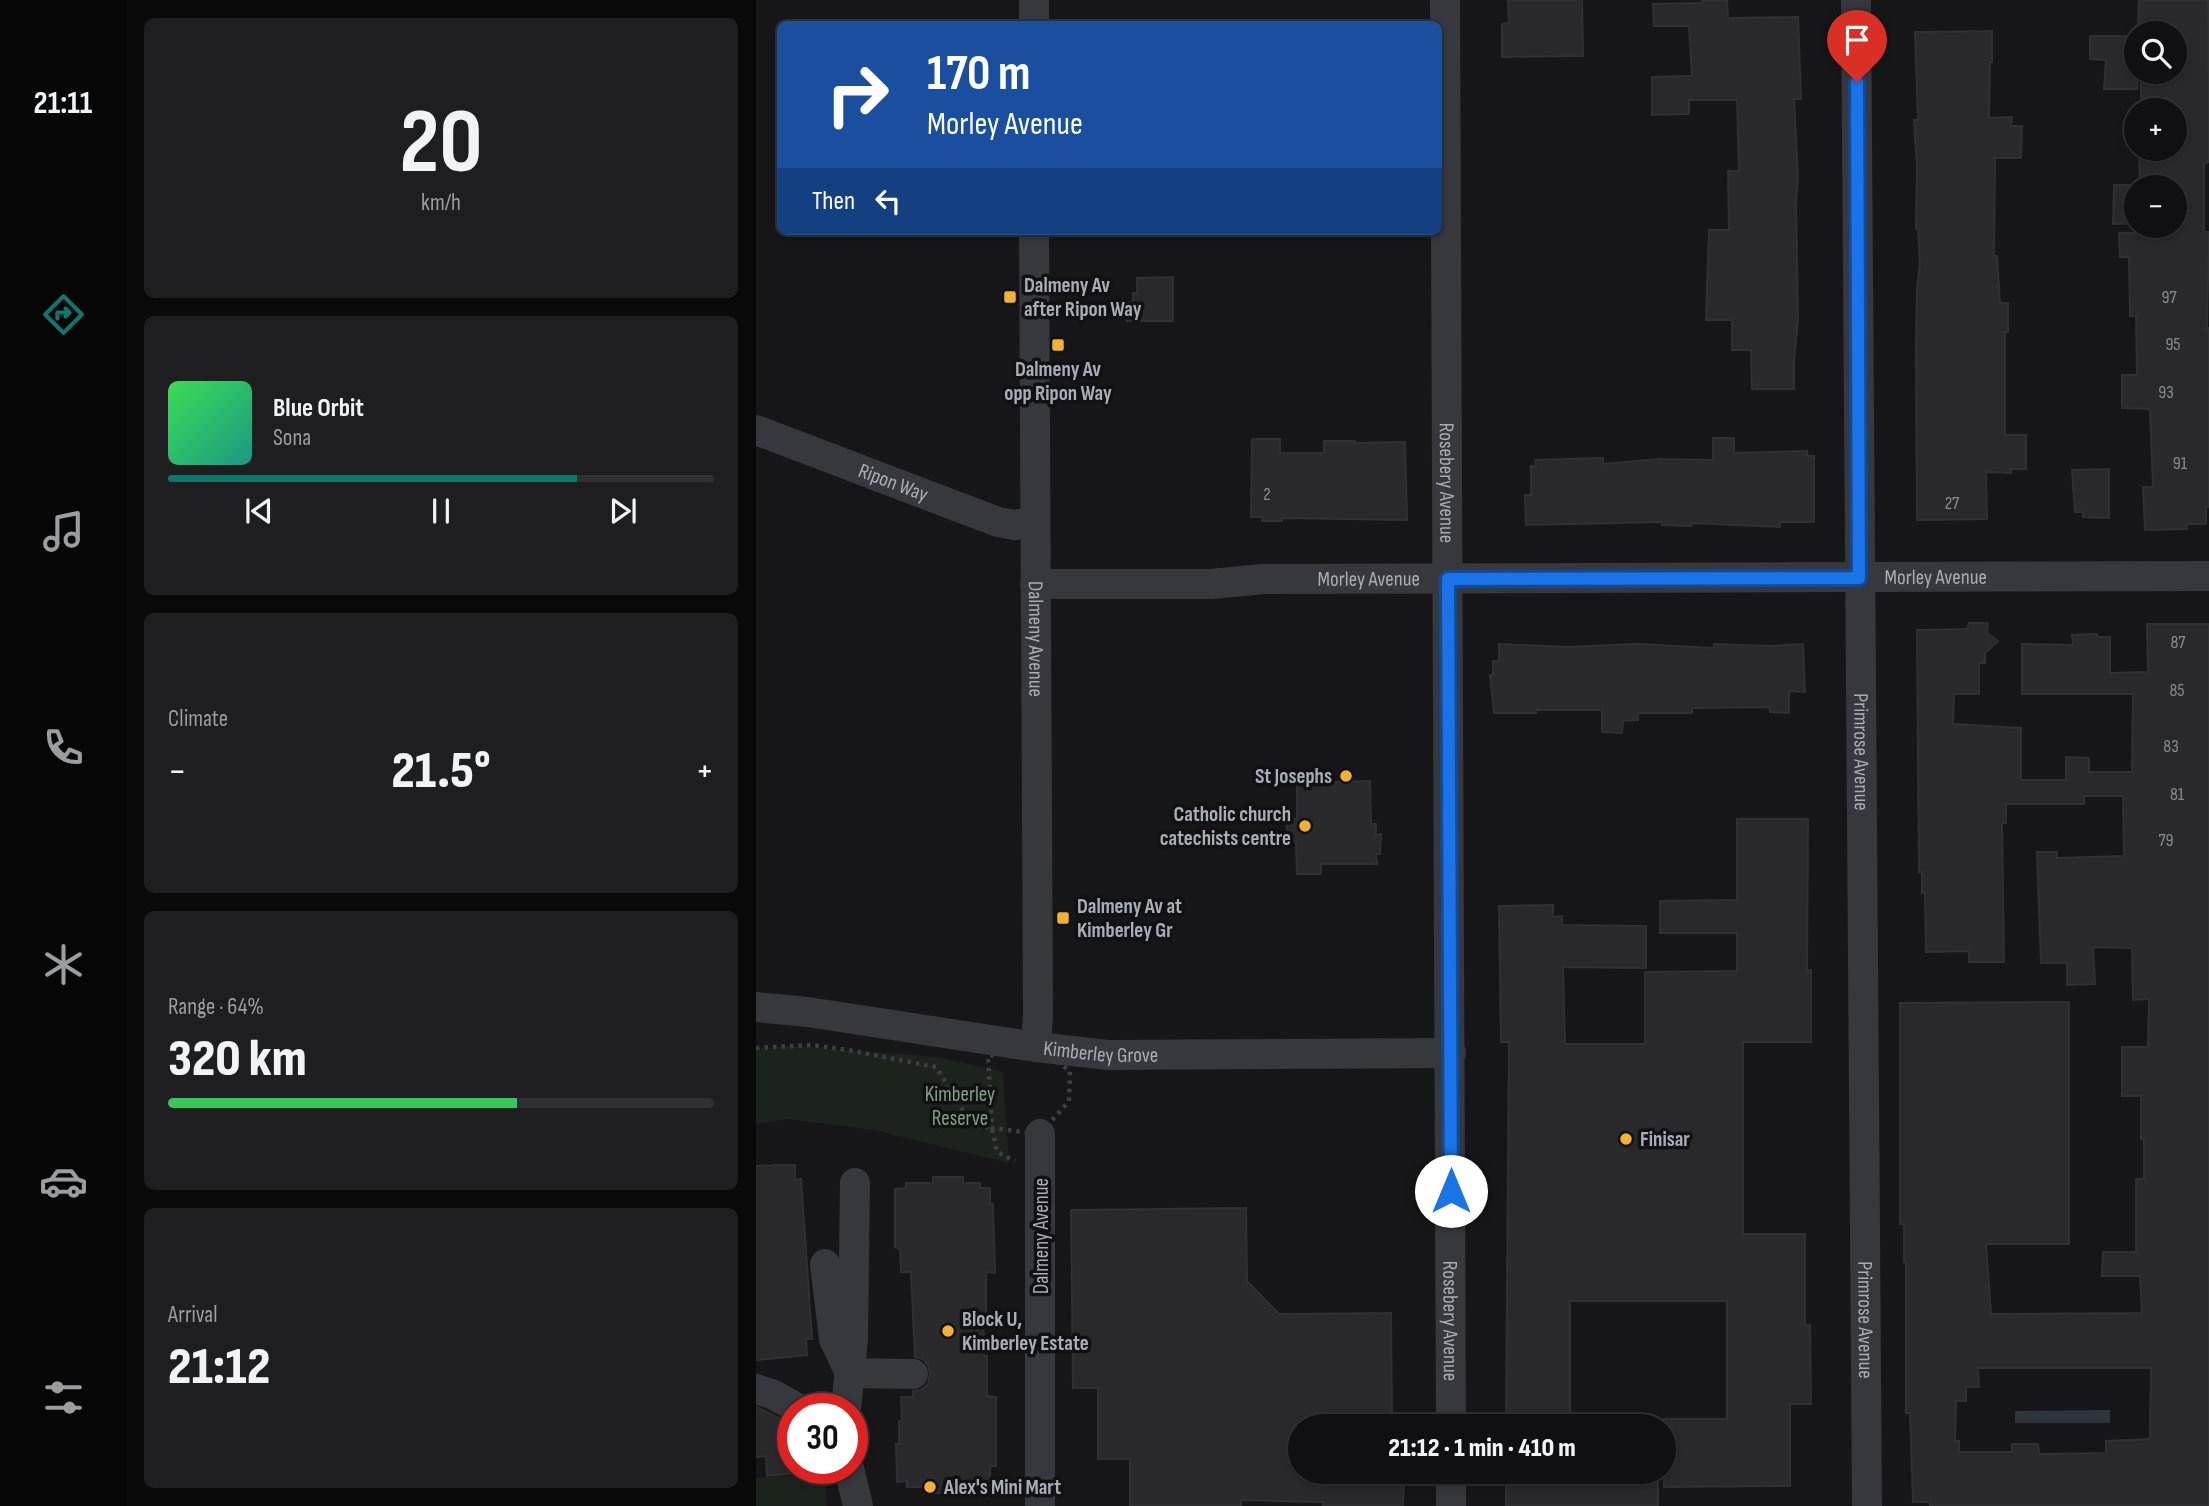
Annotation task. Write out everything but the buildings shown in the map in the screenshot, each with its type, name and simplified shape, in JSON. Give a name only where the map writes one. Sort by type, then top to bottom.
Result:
[{"type":"street","points":[[1034,0],[1034,21]]},
{"type":"street","name":"Rosebery Avenue","points":[[1445,0],[1451,1414]]},
{"type":"street","name":"Primrose Avenue","points":[[1856,0],[1867,1506]]},
{"type":"street","name":"Dalmeny Avenue","points":[[1034,235],[1038,986],[1036,1047]]},
{"type":"street","name":"Ripon Way","points":[[756,430],[998,522],[1015,524],[1034,521]]},
{"type":"street","name":"Morley Avenue","points":[[1035,584],[1210,584],[1263,579],[2209,576]]},
{"type":"street","name":"Kimberley Grove","points":[[756,1007],[1108,1055],[1451,1053]]},
{"type":"street","name":"Dalmeny Avenue","points":[[1040,1134],[1040,1506]]},
{"type":"street","points":[[848,1393],[853,1339],[855,1183]]},
{"type":"street","points":[[825,1265],[834,1339],[850,1373]]},
{"type":"street","points":[[850,1373],[913,1374]]},
{"type":"street","points":[[756,1389],[777,1397]]},
{"type":"street","points":[[854,1484],[858,1506]]},
{"type":"street","points":[[1451,1484],[1451,1506]]},
{"type":"path","points":[[756,1048],[811,1045],[936,1067],[972,1125],[992,1129]]},
{"type":"path","points":[[988,1056],[992,1129],[997,1152],[1040,1174]]},
{"type":"path","points":[[1069,1101],[1070,1071]]},
{"type":"green space","name":"Kimberley Reserve","points":[[789,1046],[938,1057],[1003,1072],[1009,1163],[874,1130],[789,1119],[756,1124],[756,1049]]},
{"type":"green space","points":[[777,1476],[777,1484],[826,1484],[827,1506],[756,1506],[756,1478]]},
{"type":"shaded area","points":[[2110,1410],[2110,1423],[2015,1423],[2015,1411]]},
{"type":"place","name":"Dalmeny Av after Ripon Way","points":[[1010,297]]},
{"type":"place","name":"Dalmeny Av opp Ripon Way","points":[[1058,345]]},
{"type":"place","name":"St Josephs","points":[[1346,776]]},
{"type":"place","name":"Catholic church catechists centre","points":[[1305,826]]},
{"type":"place","name":"Dalmeny Av at Kimberley Gr","points":[[1063,918]]},
{"type":"place","name":"Finisar","points":[[1626,1139]]},
{"type":"place","name":"Block U, Kimberley Estate","points":[[948,1331]]},
{"type":"place","name":"Alex's Mini Mart","points":[[930,1487]]},
{"type":"route","points":[[1451,1191],[1448,579],[1859,578],[1857,82]]}]
